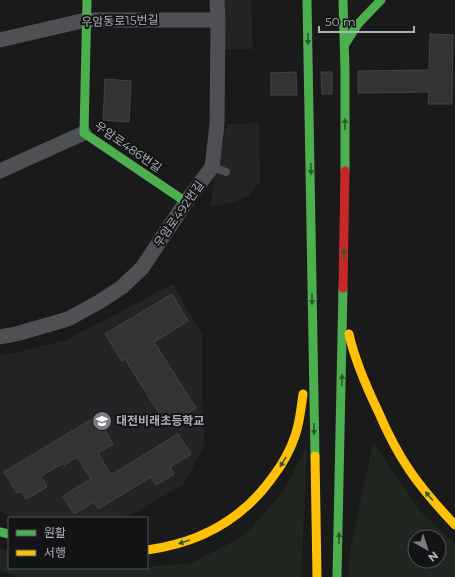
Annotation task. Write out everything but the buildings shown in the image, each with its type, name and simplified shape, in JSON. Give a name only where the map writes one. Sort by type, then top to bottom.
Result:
[{"type":"main road","name":"우암로486번길","points":[[87,0],[84,133],[186,202]]},
{"type":"main road","points":[[307,0],[310,102],[312,330],[317,577]]},
{"type":"main road","points":[[337,577],[343,307],[345,44],[343,0]]},
{"type":"main road","points":[[345,44],[358,24],[381,0]]},
{"type":"main road","points":[[343,307],[359,368],[396,449],[415,479],[455,525]]},
{"type":"main road","points":[[148,550],[175,545],[193,539],[225,524],[236,517],[248,506],[268,484],[285,458],[297,431],[301,413],[312,330]]},
{"type":"street","name":"우암로492번길","points":[[0,336],[16,334],[68,319],[122,287],[142,268],[186,202],[219,170],[217,124],[217,0]]},
{"type":"street","name":"우암동로15번길","points":[[0,40],[86,20],[218,20]]},
{"type":"street","points":[[0,170],[84,133]]},
{"type":"shaded area","points":[[222,0],[251,0],[253,49],[224,49]]},
{"type":"shaded area","points":[[259,123],[260,182],[249,195],[237,201],[210,207],[216,170],[227,124]]},
{"type":"shaded area","name":"대전비래초등학교","points":[[173,284],[202,334],[202,398],[205,444],[184,484],[127,517],[11,517],[0,511],[0,355],[10,354],[66,340]]},
{"type":"shaded area","points":[[373,443],[421,512],[439,529],[407,529],[407,569],[447,569],[447,536],[455,544],[455,577],[349,577],[349,556]]},
{"type":"shaded area","points":[[307,446],[301,577],[20,577],[0,571],[0,549],[8,551],[8,569],[148,569],[148,567],[192,563],[245,535],[283,492]]},
{"type":"traffic: fast","points":[[87,0],[84,133],[186,202]]},
{"type":"traffic: fast","points":[[307,0],[315,456]]},
{"type":"traffic: fast","points":[[343,0],[345,171]]},
{"type":"traffic: fast","points":[[345,44],[358,24],[381,0]]},
{"type":"traffic: fast","points":[[337,577],[343,288]]},
{"type":"traffic: fast","points":[[0,532],[8,534]]},
{"type":"traffic: slow","points":[[349,334],[354,354],[365,383],[397,449],[420,485],[455,525]]},
{"type":"traffic: slow","points":[[148,550],[184,542],[217,528],[233,518],[260,493],[282,463],[293,442],[298,426],[303,394]]},
{"type":"traffic: slow","points":[[315,456],[317,577]]},
{"type":"traffic: jam","points":[[343,288],[345,171]]},
{"type":"place","name":"대전비래초등학교","points":[[102,421]]}]
